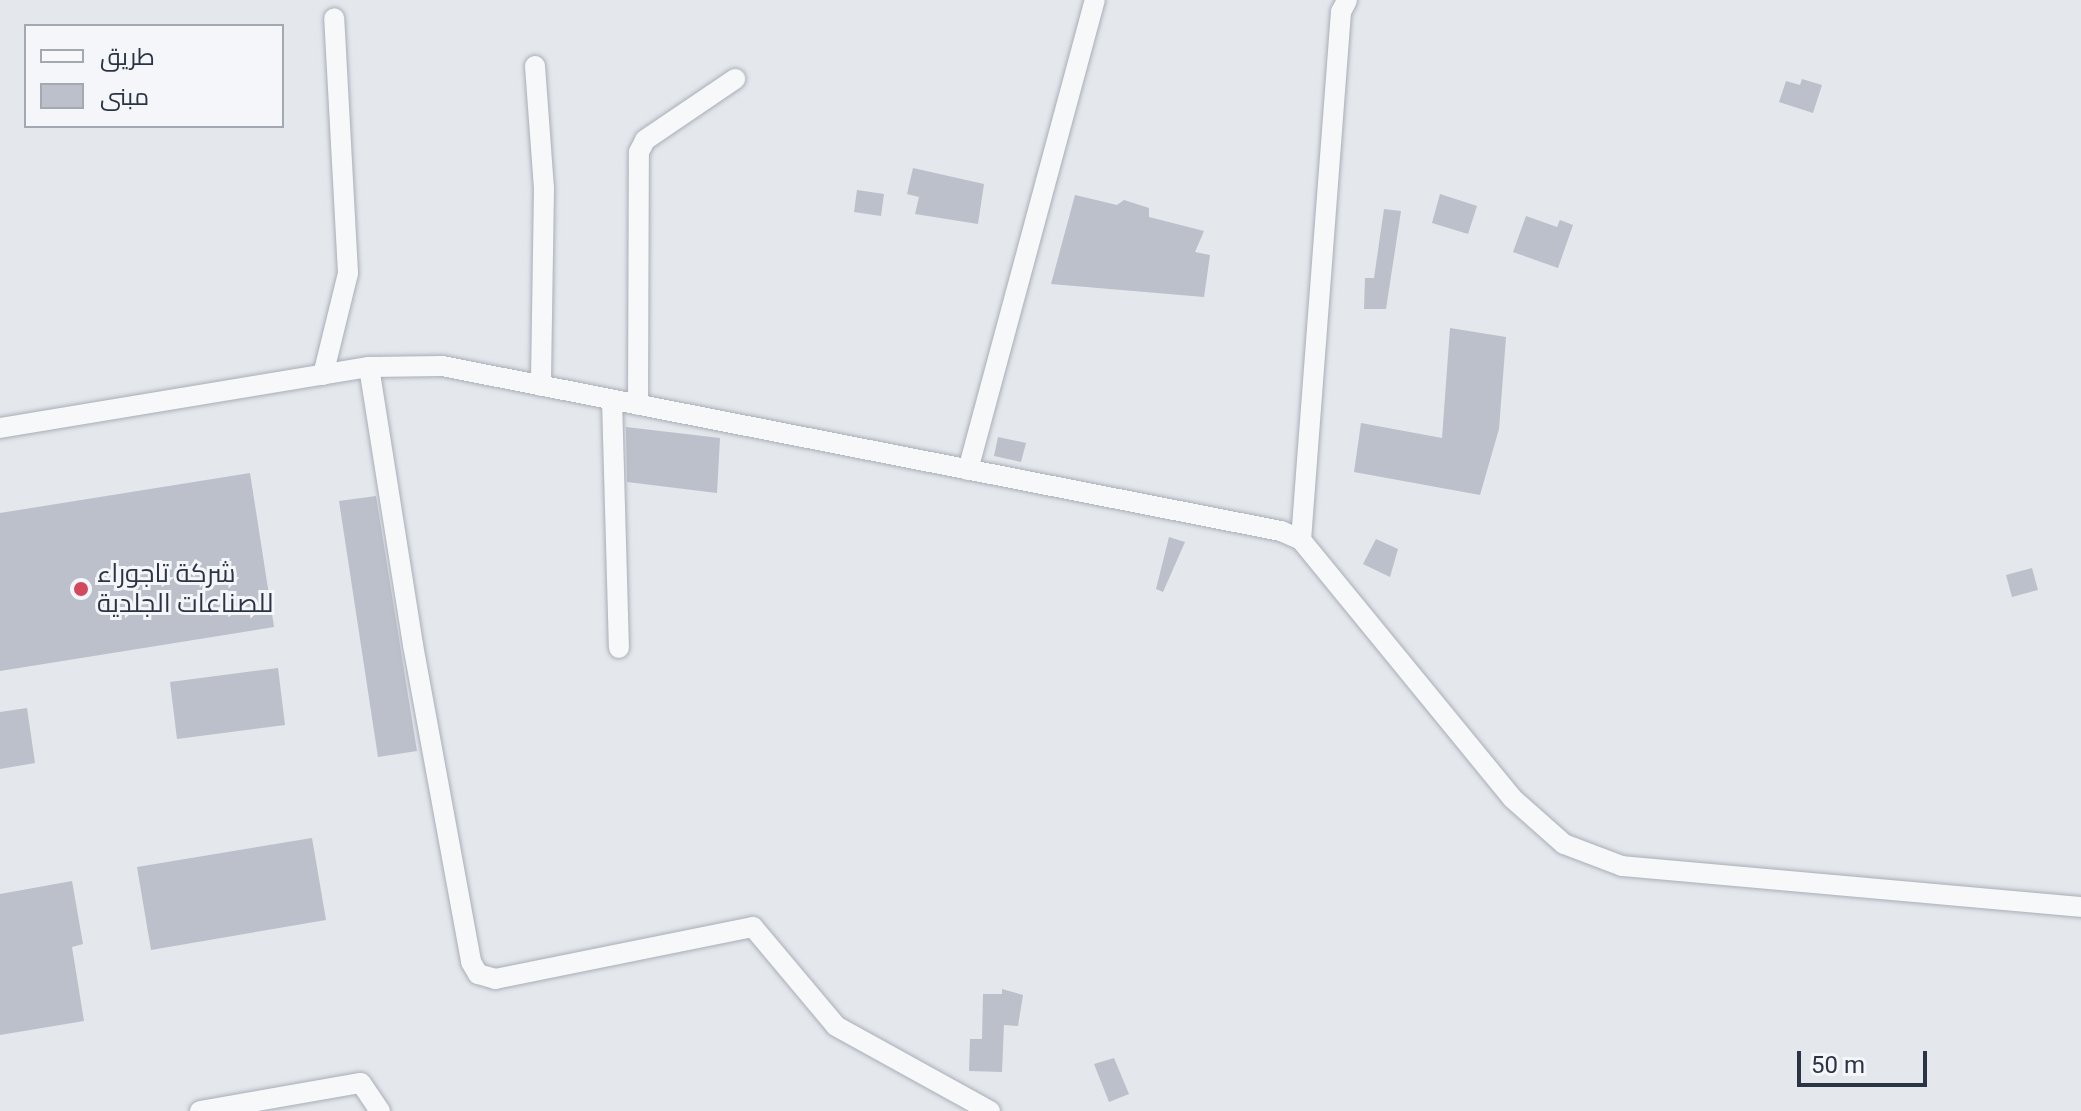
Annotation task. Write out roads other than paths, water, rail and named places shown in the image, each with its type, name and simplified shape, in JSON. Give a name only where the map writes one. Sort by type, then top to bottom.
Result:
[{"type":"street","points":[[968,470],[1095,0]]},
{"type":"street","points":[[1301,540],[1341,12],[1347,0]]},
{"type":"street","points":[[323,375],[348,273],[334,18]]},
{"type":"street","points":[[535,66],[544,188],[541,386]]},
{"type":"street","points":[[638,405],[639,152],[645,140],[735,79]]},
{"type":"street","points":[[0,428],[369,367],[442,366],[1281,531],[1301,540],[1512,798],[1564,844],[1622,866],[2081,907]]},
{"type":"street","points":[[369,367],[415,661],[469,952],[478,974],[495,979],[753,927],[836,1026],[990,1111]]},
{"type":"street","points":[[612,400],[619,648]]},
{"type":"street","points":[[200,1111],[361,1083],[380,1111]]},
{"type":"place","name":"شركة تاجوراء للصناعات الجلدية","points":[[81,589]]}]
